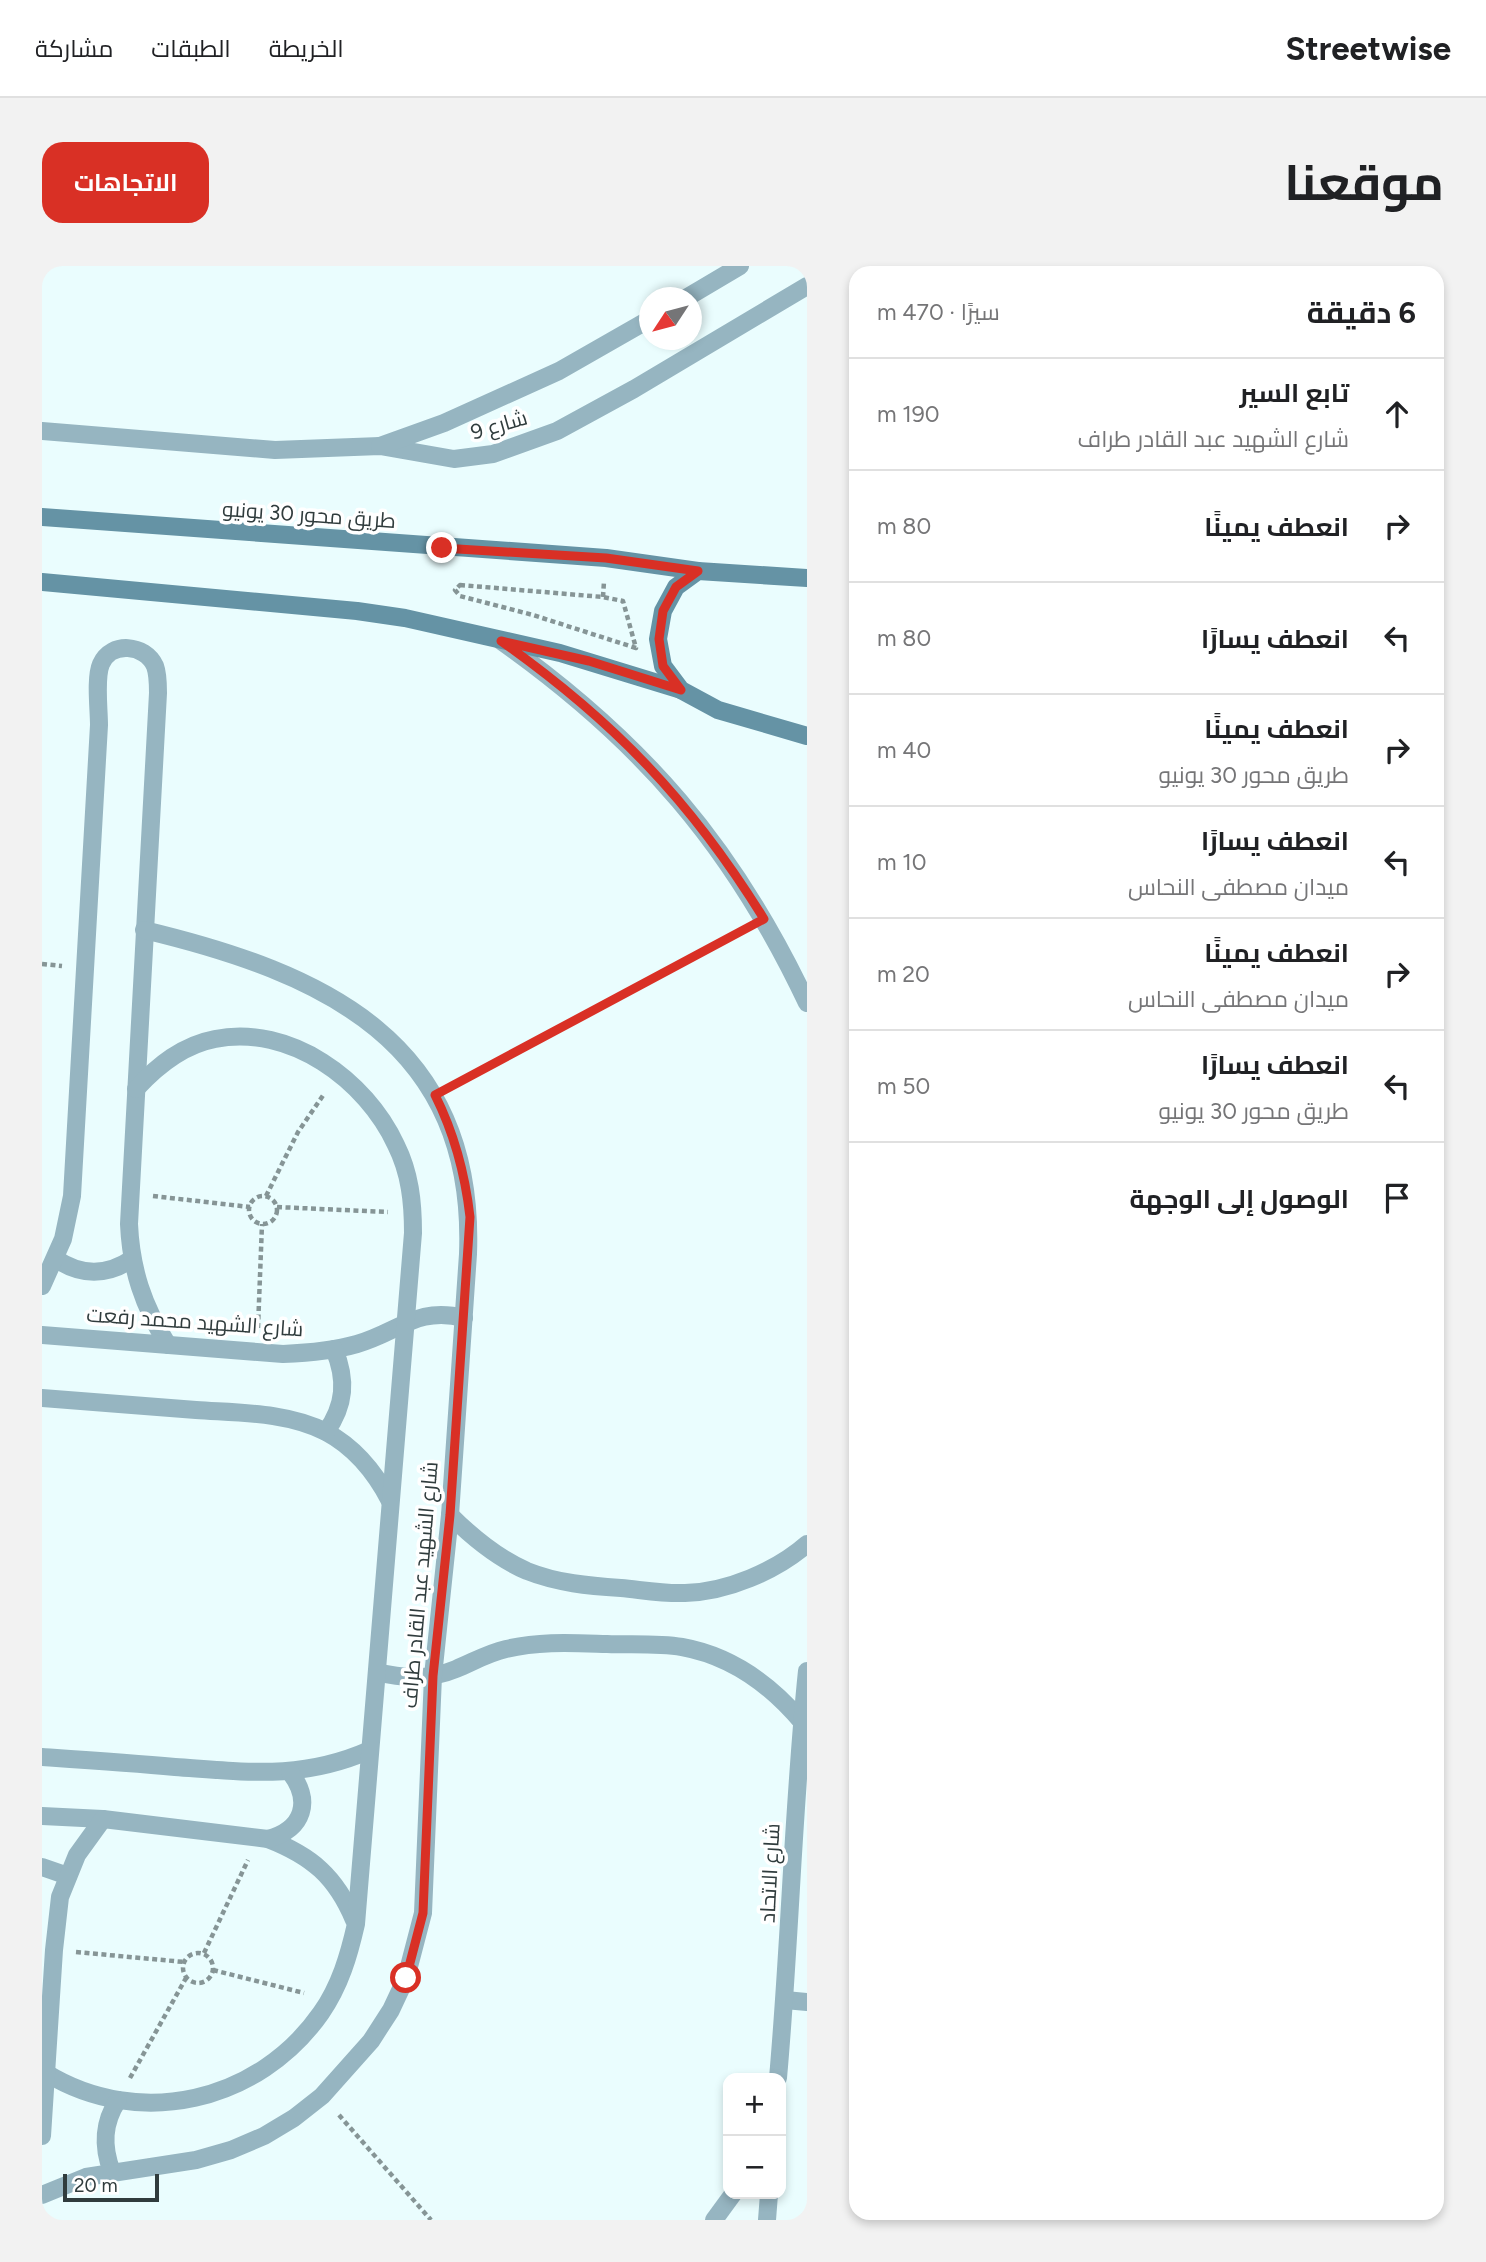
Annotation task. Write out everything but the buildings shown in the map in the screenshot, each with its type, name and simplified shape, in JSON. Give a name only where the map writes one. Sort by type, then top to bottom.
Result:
[{"type":"street","points":[[702,289],[740,266]]},
{"type":"street","name":"شارع 9","points":[[380,446],[454,459],[493,454],[557,431],[634,389],[807,286]]},
{"type":"street","name":"شارع 9","points":[[380,446],[444,423],[559,371],[639,325]]},
{"type":"street","points":[[42,431],[275,450],[380,446]]},
{"type":"street","name":"طريق محور 30 يونيو","points":[[42,517],[606,558],[698,571],[807,578]]},
{"type":"street","points":[[681,690],[663,666],[659,639],[663,611],[676,587],[698,571]]},
{"type":"street","points":[[42,582],[381,614],[589,661],[681,690],[718,710],[807,736]]},
{"type":"street","points":[[501,641],[578,699],[648,765],[710,838],[764,919],[807,1003]]},
{"type":"street","points":[[42,1286],[63,1239],[72,1196],[99,725],[98,676],[101,663],[108,654],[129,648],[140,650],[149,657],[155,667],[158,686],[129,1224],[132,1259],[139,1287],[146,1307],[168,1345]]},
{"type":"street","name":"شارع الشهيد عبد القادر طراف","points":[[42,2195],[86,2177],[196,2160],[231,2150],[294,2118],[322,2096],[371,2041],[391,2010],[406,1978],[423,1913],[433,1676],[450,1515],[470,1217],[466,1180],[448,1122],[435,1095],[417,1069],[373,1024],[343,1003],[278,972],[144,930]]},
{"type":"street","name":"شارع الشهيد عبد القادر طراف","points":[[46,2073],[69,2087],[118,2100],[162,2103],[225,2090],[253,2076],[303,2037],[329,2000],[349,1955],[356,1924],[407,1322],[413,1213],[407,1174],[397,1146],[370,1102],[339,1073],[289,1046],[239,1036],[215,1039],[192,1046],[171,1057],[152,1071],[136,1089]]},
{"type":"street","points":[[55,1259],[80,1272],[94,1273],[120,1267],[132,1259]]},
{"type":"street","name":"شارع الشهيد محمد رفعت","points":[[42,1335],[283,1354],[334,1349],[435,1314],[464,1318]]},
{"type":"street","points":[[326,1432],[340,1407],[344,1392],[344,1377],[334,1349]]},
{"type":"street","points":[[42,1398],[281,1418],[326,1432],[346,1445],[364,1461],[379,1480],[390,1501]]},
{"type":"street","points":[[450,1515],[473,1538],[527,1571],[558,1581],[603,1587],[686,1593],[711,1590],[759,1574],[807,1544]]},
{"type":"street","points":[[377,1672],[396,1677],[433,1676],[501,1650],[527,1644],[553,1642],[680,1647],[715,1657],[748,1672],[777,1695],[802,1722]]},
{"type":"street","name":"شارع الاتحاد","points":[[778,2073],[785,2000],[798,1949],[802,1722],[807,1671]]},
{"type":"street","points":[[42,1757],[249,1772],[290,1772],[331,1765],[370,1750]]},
{"type":"street","points":[[263,1838],[280,1836],[291,1829],[303,1807],[298,1782],[290,1772]]},
{"type":"street","points":[[42,1816],[103,1819],[263,1838],[292,1848],[313,1862],[331,1880],[346,1901],[356,1924]]},
{"type":"street","points":[[42,2136],[60,1897],[77,1855],[103,1819]]},
{"type":"street","points":[[42,1867],[68,1875]]},
{"type":"street","points":[[785,2000],[807,2002]]},
{"type":"street","points":[[112,2172],[107,2160],[104,2136],[106,2123],[118,2100]]},
{"type":"street","points":[[715,2220],[730,2199]]},
{"type":"street","points":[[767,2220],[769,2199]]},
{"type":"path","points":[[460,585],[623,601],[636,648],[533,615],[460,596],[455,590],[460,585]]},
{"type":"path","points":[[435,1095],[764,919]]},
{"type":"path","points":[[266,1196],[298,1132],[339,1073]]},
{"type":"path","points":[[131,1194],[250,1207]]},
{"type":"path","points":[[266,1196],[275,1202],[276,1217],[262,1224],[252,1218],[250,1207],[255,1198],[266,1196]]},
{"type":"path","points":[[277,1207],[413,1213]]},
{"type":"path","points":[[257,1352],[262,1224]]},
{"type":"path","points":[[204,1953],[263,1838]]},
{"type":"path","points":[[54,1950],[184,1962]]},
{"type":"path","points":[[192,1953],[204,1953],[211,1960],[213,1970],[206,1981],[192,1982],[186,1978],[182,1967],[184,1962],[192,1953]]},
{"type":"path","points":[[213,1970],[329,2000]]},
{"type":"path","points":[[118,2100],[186,1978]]},
{"type":"path","points":[[322,2096],[431,2220]]},
{"type":"route","points":[[406,1978],[423,1913],[433,1676],[450,1515],[470,1217],[466,1180],[458,1151],[435,1095],[764,919],[710,838],[648,765],[614,730],[578,699],[501,641],[589,661],[681,690],[663,666],[659,639],[663,611],[676,587],[698,571],[606,558],[442,548]]}]
